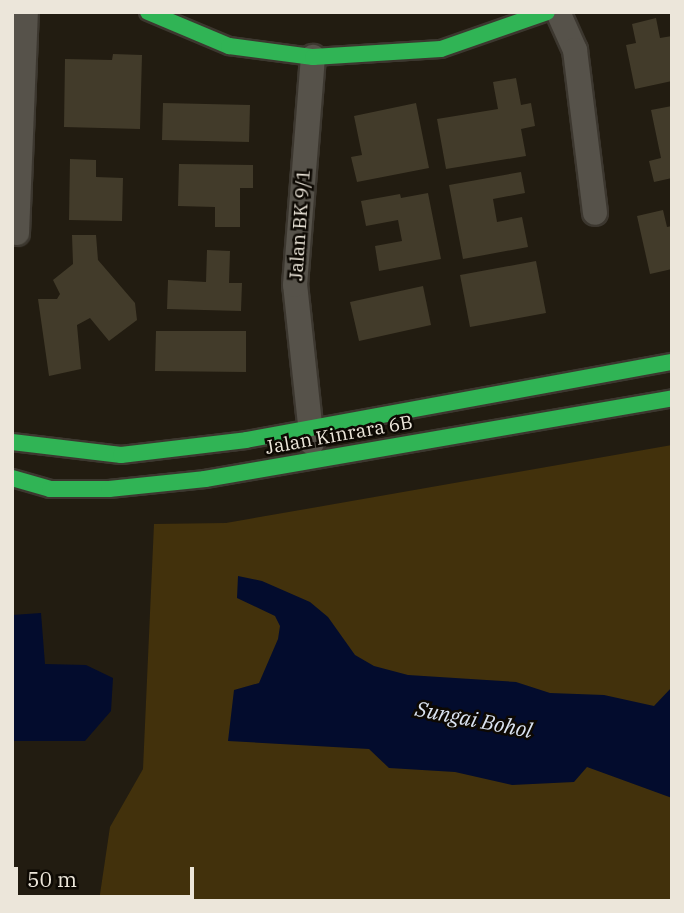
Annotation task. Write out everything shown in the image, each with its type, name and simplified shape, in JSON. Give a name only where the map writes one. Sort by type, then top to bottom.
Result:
[{"type":"street","points":[[17,233],[26,12]]},
{"type":"street","points":[[148,12],[229,46],[313,57],[441,49],[547,12]]},
{"type":"street","points":[[558,12],[575,50],[595,214]]},
{"type":"street","name":"Jalan BK 9/1","points":[[313,57],[295,285],[314,461]]},
{"type":"street","name":"Jalan Kinrara 6B","points":[[12,442],[121,455],[311,429],[672,362]]},
{"type":"street","name":"Jalan Kinrara 6B","points":[[12,478],[50,489],[109,489],[205,479],[672,398]]},
{"type":"shaded area","points":[[672,445],[672,901],[99,901],[110,827],[143,769],[154,524],[226,523]]},
{"type":"water","name":"Sungai Bohol","points":[[238,576],[262,581],[310,602],[328,617],[355,655],[374,666],[408,675],[516,682],[550,693],[604,695],[654,706],[672,687],[672,798],[587,767],[574,782],[512,785],[455,772],[389,768],[369,749],[228,741],[234,690],[259,683],[278,639],[280,626],[275,616],[237,598]]},
{"type":"water","points":[[41,613],[45,664],[86,665],[113,678],[111,711],[85,741],[12,741],[12,615]]},
{"type":"building","points":[[656,18],[660,38],[672,36],[672,81],[635,89],[626,45],[636,43],[632,24]]},
{"type":"building","points":[[113,54],[142,55],[140,129],[64,127],[65,59],[112,60]]},
{"type":"building","points":[[516,78],[521,105],[531,103],[535,126],[521,129],[526,156],[446,169],[437,119],[498,109],[493,82]]},
{"type":"building","points":[[163,103],[250,105],[249,142],[162,140]]},
{"type":"building","points":[[416,103],[429,168],[357,182],[351,157],[362,155],[354,116]]},
{"type":"building","points":[[672,106],[672,178],[654,182],[649,161],[661,158],[651,110]]},
{"type":"building","points":[[70,159],[96,160],[96,177],[123,178],[122,221],[69,220]]},
{"type":"building","points":[[179,164],[253,165],[253,188],[240,188],[240,227],[215,227],[215,207],[178,206]]},
{"type":"building","points":[[521,172],[525,193],[493,199],[497,222],[522,217],[528,247],[463,259],[449,185]]},
{"type":"building","points":[[428,193],[441,259],[379,271],[375,246],[402,241],[398,220],[366,226],[361,201],[400,194],[401,198]]},
{"type":"building","points":[[663,210],[667,227],[672,226],[672,269],[650,274],[637,216]]},
{"type":"building","points":[[72,235],[96,235],[98,260],[135,303],[137,320],[109,341],[90,318],[77,325],[81,369],[49,376],[38,299],[57,299],[60,294],[53,280],[73,264]]},
{"type":"building","points":[[207,250],[230,251],[229,283],[242,283],[241,311],[167,309],[168,280],[206,282]]},
{"type":"building","points":[[536,261],[546,313],[470,327],[460,275]]},
{"type":"building","points":[[423,286],[431,325],[359,341],[350,302]]},
{"type":"building","points":[[156,331],[246,331],[246,372],[155,371]]},
{"type":"traffic: fast","points":[[148,12],[229,46],[313,57],[441,49],[547,12]]},
{"type":"traffic: fast","points":[[12,442],[121,455],[246,440],[672,362]]},
{"type":"traffic: fast","points":[[12,478],[50,489],[109,489],[205,479],[672,398]]}]
